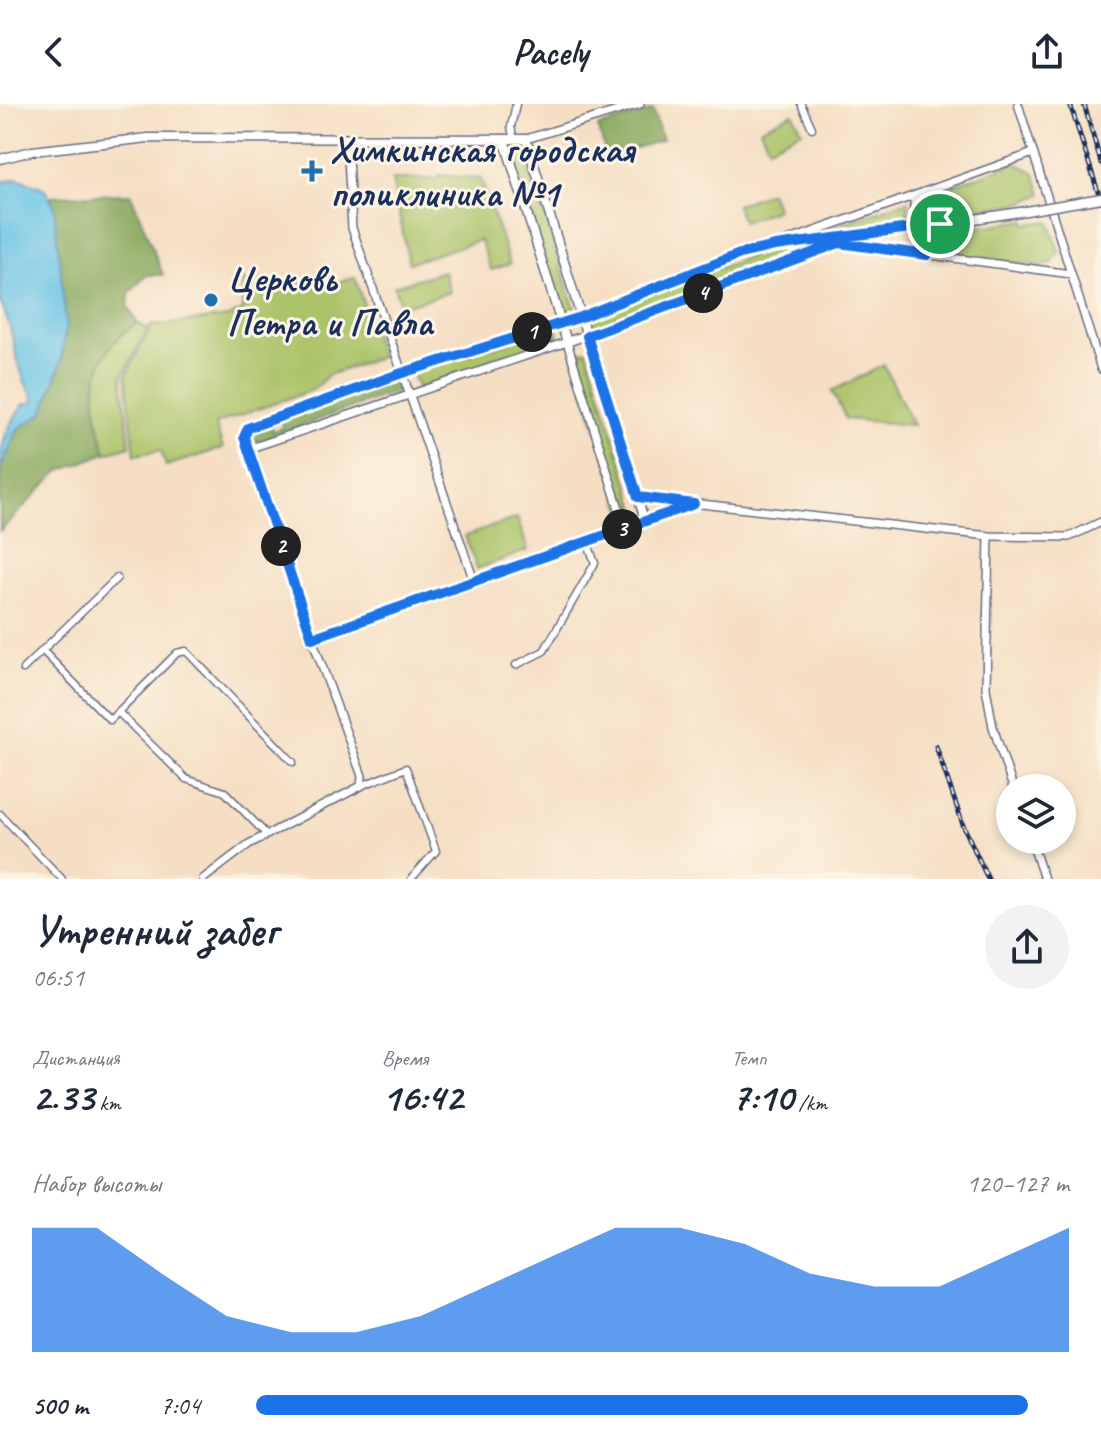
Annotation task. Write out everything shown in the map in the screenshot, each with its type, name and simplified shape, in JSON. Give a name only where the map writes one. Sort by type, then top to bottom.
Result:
[{"type":"main road","points":[[0,159],[32,151],[148,138],[526,139],[587,336]]},
{"type":"main road","points":[[509,140],[567,342],[856,237]]},
{"type":"main road","points":[[581,317],[740,254],[775,246],[856,237],[1101,198]]},
{"type":"street","points":[[509,140],[516,104]]},
{"type":"street","points":[[526,139],[640,104]]},
{"type":"street","points":[[801,104],[812,128]]},
{"type":"street","points":[[1018,104],[1101,369]]},
{"type":"street","points":[[347,139],[352,228],[474,581]]},
{"type":"street","points":[[775,246],[1033,153]]},
{"type":"street","points":[[925,191],[915,199],[914,213],[924,221],[940,224]]},
{"type":"street","points":[[927,255],[920,246],[921,236],[927,229],[940,224]]},
{"type":"street","points":[[839,243],[1071,274]]},
{"type":"street","points":[[361,786],[362,776],[244,437],[248,428],[402,373],[581,317]]},
{"type":"street","points":[[587,336],[645,521]]},
{"type":"street","points":[[248,449],[567,342],[625,528]]},
{"type":"street","points":[[638,497],[989,536],[1069,537],[1101,522]]},
{"type":"street","points":[[312,638],[694,504]]},
{"type":"street","points":[[989,536],[986,688],[997,742],[1008,774]]},
{"type":"street","points":[[516,665],[544,651],[571,606],[595,563],[587,541]]},
{"type":"street","points":[[23,669],[117,578]]},
{"type":"street","points":[[42,650],[110,720],[177,653],[186,651],[293,762]]},
{"type":"street","points":[[118,712],[186,779],[225,792],[267,835]]},
{"type":"street","points":[[203,879],[233,855],[267,835],[361,786],[406,768],[436,851],[411,879]]},
{"type":"street","points":[[0,814],[62,879]]},
{"type":"street","points":[[1036,854],[1044,879]]},
{"type":"green space","points":[[653,110],[662,140],[607,157],[598,127]]},
{"type":"green space","points":[[793,113],[802,131],[769,147],[760,129]]},
{"type":"green space","points":[[521,146],[575,309],[561,313],[511,153]]},
{"type":"green space","points":[[1015,163],[1034,172],[1042,194],[1022,203],[939,215],[935,219],[925,217],[918,210],[920,197]]},
{"type":"green space","points":[[439,175],[481,179],[510,264],[491,270],[480,240],[409,263],[392,179],[438,179]]},
{"type":"green space","points":[[770,192],[777,209],[743,222],[736,205]]},
{"type":"green space","points":[[131,194],[163,275],[147,275],[129,293],[128,307],[137,323],[108,350],[101,365],[95,398],[106,453],[58,472],[0,531],[0,470],[18,429],[43,413],[61,363],[66,324],[51,196]]},
{"type":"green space","points":[[908,201],[908,211],[915,222],[825,235],[824,230]]},
{"type":"green space","points":[[1025,220],[1026,224],[1049,221],[1059,252],[1052,263],[1041,266],[932,253],[925,248],[924,240],[930,234]]},
{"type":"green space","points":[[798,249],[797,253],[598,327],[592,327],[589,322],[591,316],[759,253]]},
{"type":"green space","points":[[444,271],[450,292],[401,307],[394,286]]},
{"type":"green space","points":[[355,278],[381,357],[328,375],[313,390],[215,424],[223,448],[166,466],[161,450],[135,455],[126,376],[151,326],[228,317],[242,311],[243,281],[310,282],[311,287]]},
{"type":"green space","points":[[137,323],[148,329],[122,377],[130,446],[106,453],[97,416],[96,381],[108,350]]},
{"type":"green space","points":[[555,327],[560,341],[418,388],[411,373]]},
{"type":"green space","points":[[587,350],[638,515],[629,521],[625,519],[573,354]]},
{"type":"green space","points":[[884,365],[913,425],[846,419],[832,391]]},
{"type":"green space","points":[[396,379],[400,390],[257,442],[252,439],[252,430],[270,423],[273,431],[283,428],[281,421]]},
{"type":"green space","points":[[517,518],[528,550],[477,569],[465,536]]},
{"type":"water","points":[[17,178],[44,188],[54,205],[66,324],[61,363],[43,413],[18,429],[0,470],[3,443],[9,427],[24,404],[32,403],[34,398],[23,376],[0,302],[0,183]]},
{"type":"railway","points":[[1070,104],[1101,201]]},
{"type":"railway","points":[[1084,104],[1101,163]]},
{"type":"railway","points":[[936,746],[963,825],[988,879]]},
{"type":"place","name":"Химкинская городская поликлиника №1","points":[[312,171]]},
{"type":"place","name":"Церковь Петра и Павла","points":[[211,300]]},
{"type":"route","points":[[940,224],[927,229],[921,236],[920,246],[927,255],[839,243],[587,336],[638,497],[694,504],[312,638],[244,437],[248,428],[402,373],[581,317],[740,254],[775,246],[940,224]]}]
